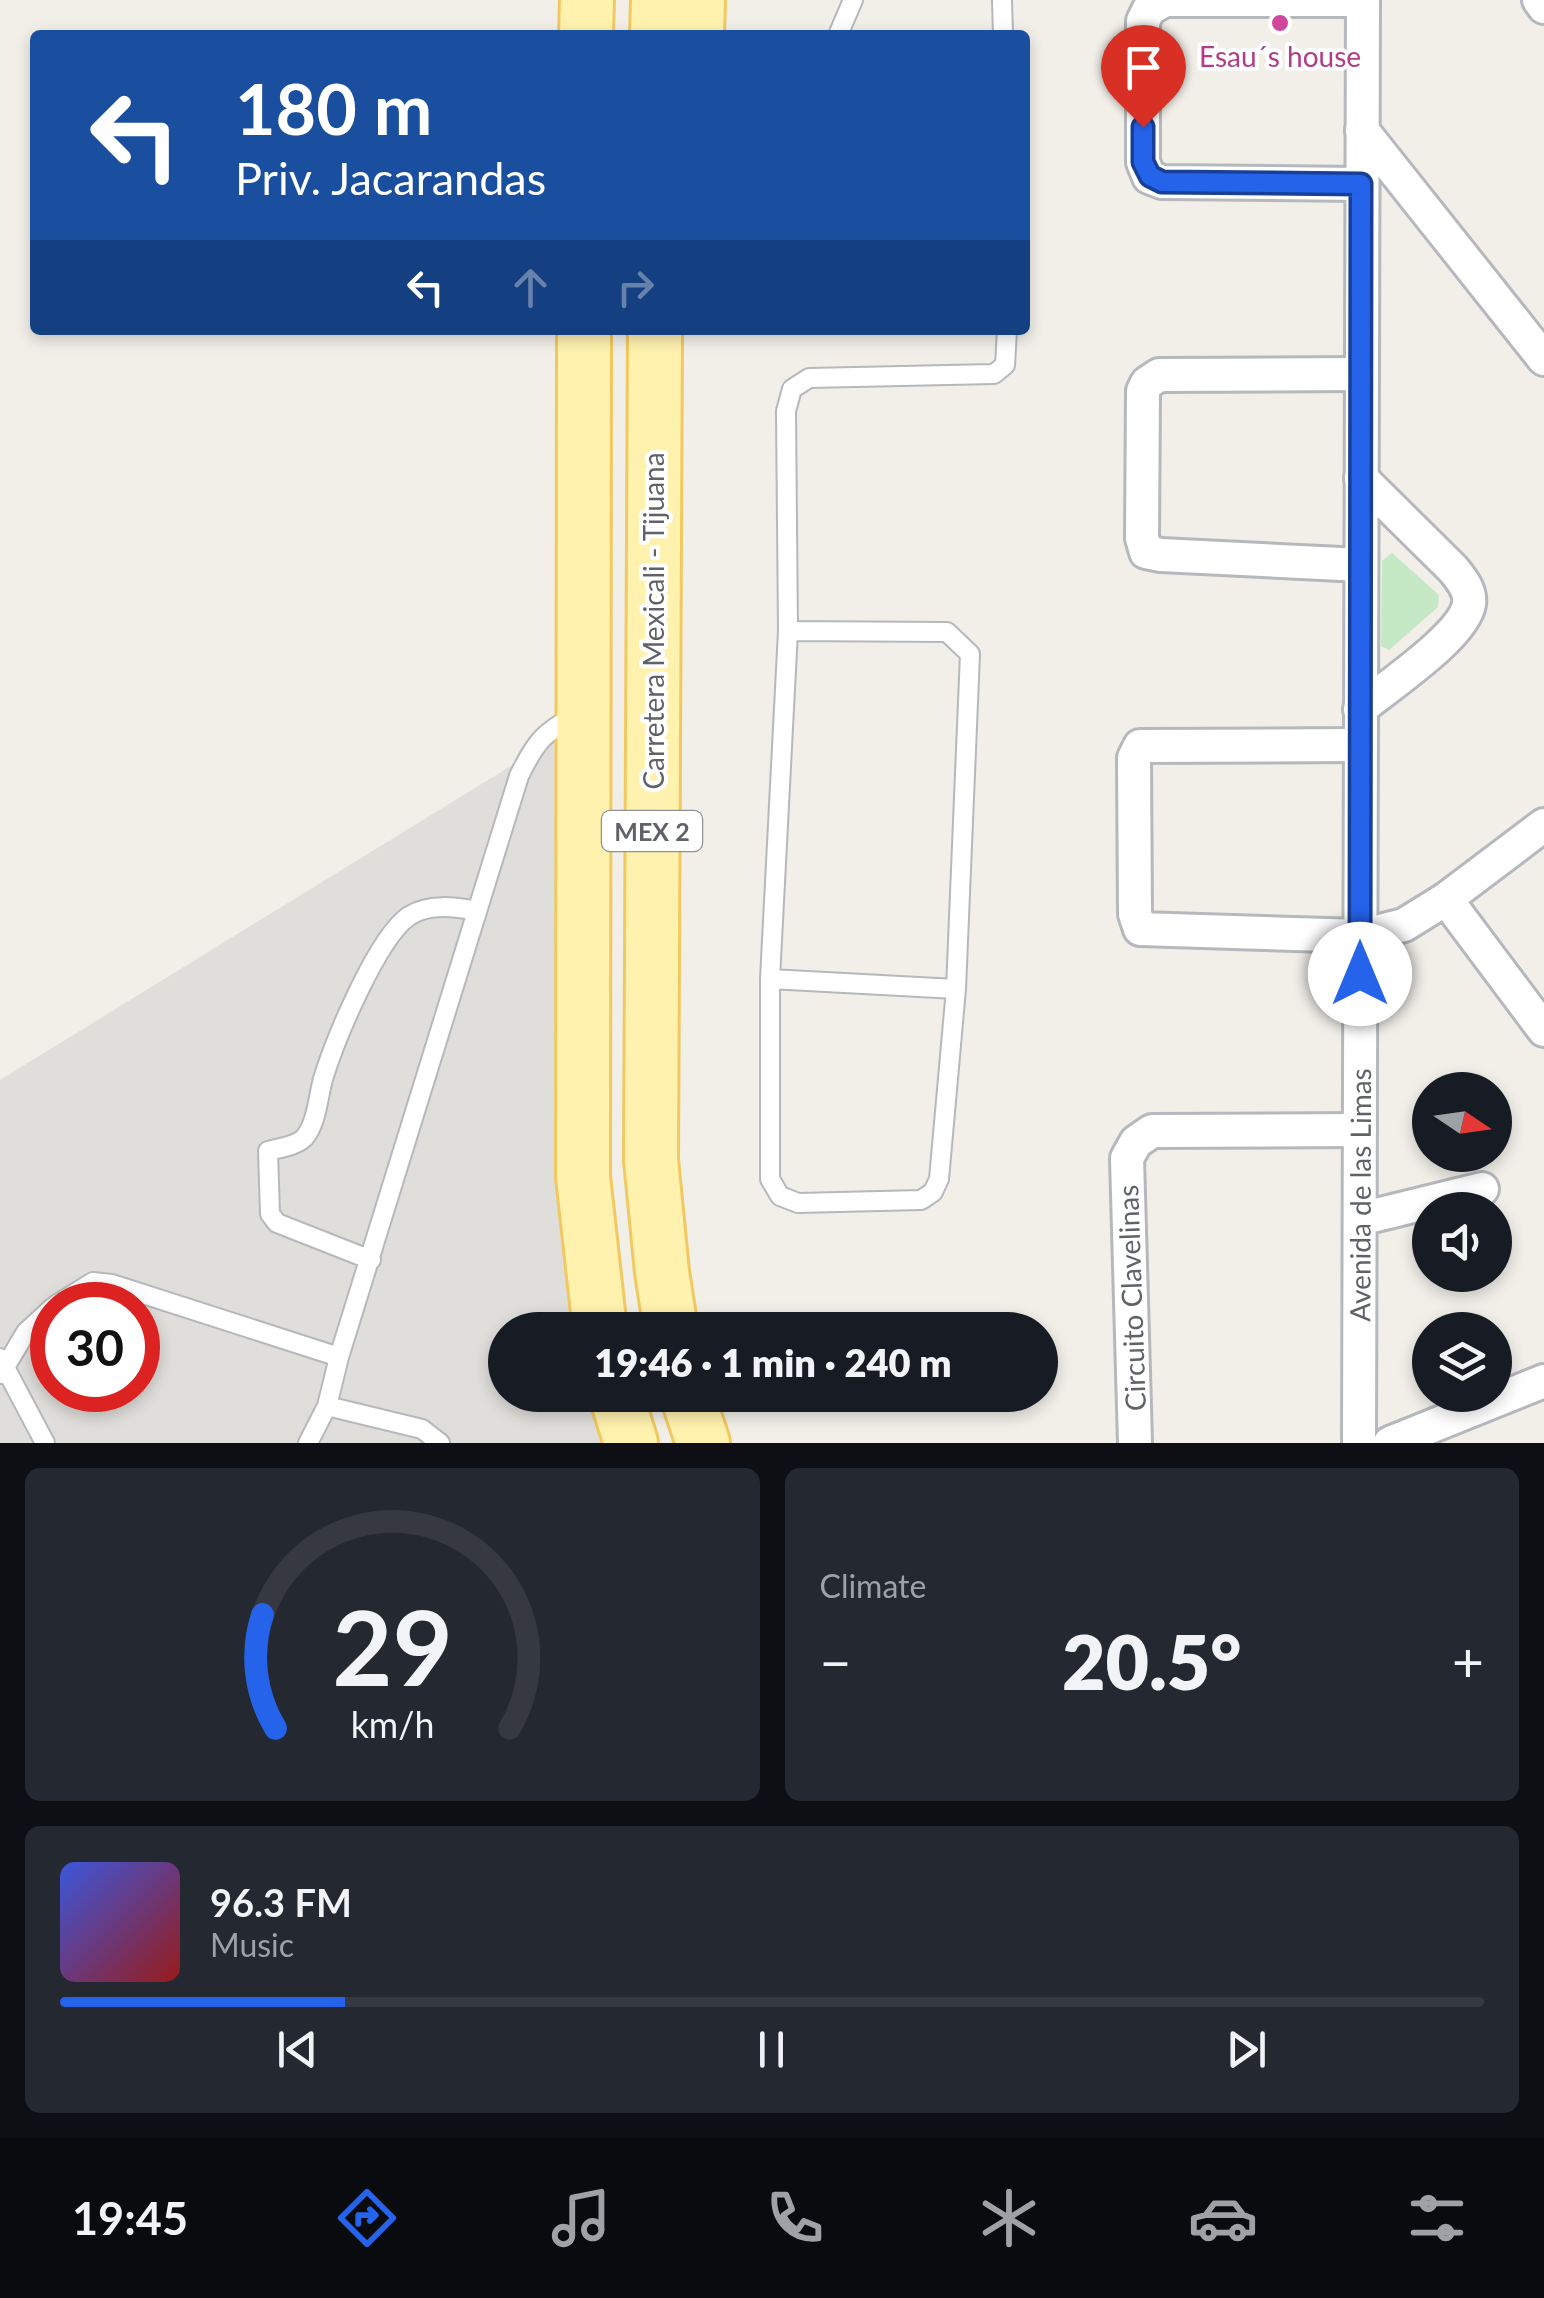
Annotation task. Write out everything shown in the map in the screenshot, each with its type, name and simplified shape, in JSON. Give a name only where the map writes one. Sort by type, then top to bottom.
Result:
[{"type":"main road","points":[[586,0],[586,30]]},
{"type":"main road","points":[[657,30],[658,0]]},
{"type":"main road","points":[[697,30],[698,0]]},
{"type":"main road","name":"MEX 2","points":[[584,335],[583,1177],[598,1312]]},
{"type":"main road","name":"Carretera Mexicali - Tijuana","points":[[654,335],[651,1160],[669,1312]]},
{"type":"main road","points":[[621,1412],[631,1443]]},
{"type":"main road","points":[[693,1412],[704,1443]]},
{"type":"street","points":[[1361,184],[1162,182],[1150,176],[1143,162],[1143,21],[1149,9],[1166,0],[1362,0]]},
{"type":"street","name":"Avenida de las Limas","points":[[1359,1443],[1362,0]]},
{"type":"street","points":[[1538,0],[1544,7]]},
{"type":"street","points":[[1362,130],[1544,360]]},
{"type":"street","points":[[1361,374],[1159,376],[1146,383],[1142,392],[1142,538],[1146,552],[1361,565]]},
{"type":"street","points":[[1360,709],[1450,634],[1464,619],[1470,602],[1466,585],[1453,569],[1361,478]]},
{"type":"street","points":[[1360,745],[1140,746],[1134,758],[1135,914],[1140,930],[1360,936],[1404,925],[1446,899],[1544,825]]},
{"type":"street","points":[[1446,899],[1544,1030]]},
{"type":"street","name":"Circuito Clavelinas","points":[[1135,1443],[1127,1158],[1136,1142],[1152,1131],[1360,1130]]},
{"type":"street","points":[[1360,1219],[1482,1189]]},
{"type":"street","points":[[1390,1443],[1544,1381]]},
{"type":"lane","points":[[840,30],[853,0]]},
{"type":"lane","points":[[1002,0],[1002,30]]},
{"type":"lane","points":[[788,631],[948,632],[970,654],[956,989],[939,1180],[933,1192],[921,1200],[798,1203],[780,1196],[770,1179],[770,979],[788,631],[786,411],[792,389],[810,378],[994,374],[1005,365],[1007,335]]},
{"type":"lane","points":[[308,1443],[328,1406],[339,1357],[518,776],[534,745],[548,730],[582,712]]},
{"type":"lane","points":[[370,1260],[277,1223],[270,1214],[268,1151],[297,1143],[306,1135],[324,1078],[386,940],[410,916],[424,910],[452,906],[477,910]]},
{"type":"lane","points":[[770,979],[956,989]]},
{"type":"lane","points":[[160,1299],[339,1357]]},
{"type":"lane","points":[[30,1328],[2,1367],[45,1443]]},
{"type":"lane","points":[[328,1406],[422,1429],[440,1443]]},
{"type":"shaded area","points":[[579,724],[595,1312],[488,1312],[488,1412],[617,1412],[628,1443],[0,1443],[0,1080]]},
{"type":"green space","points":[[1392,553],[1439,595],[1438,607],[1389,650],[1381,646],[1382,561]]},
{"type":"place","name":"Esau´s house","points":[[1280,23]]},
{"type":"route","points":[[1143,127],[1143,162],[1150,176],[1162,182],[1361,184],[1360,974]]}]
